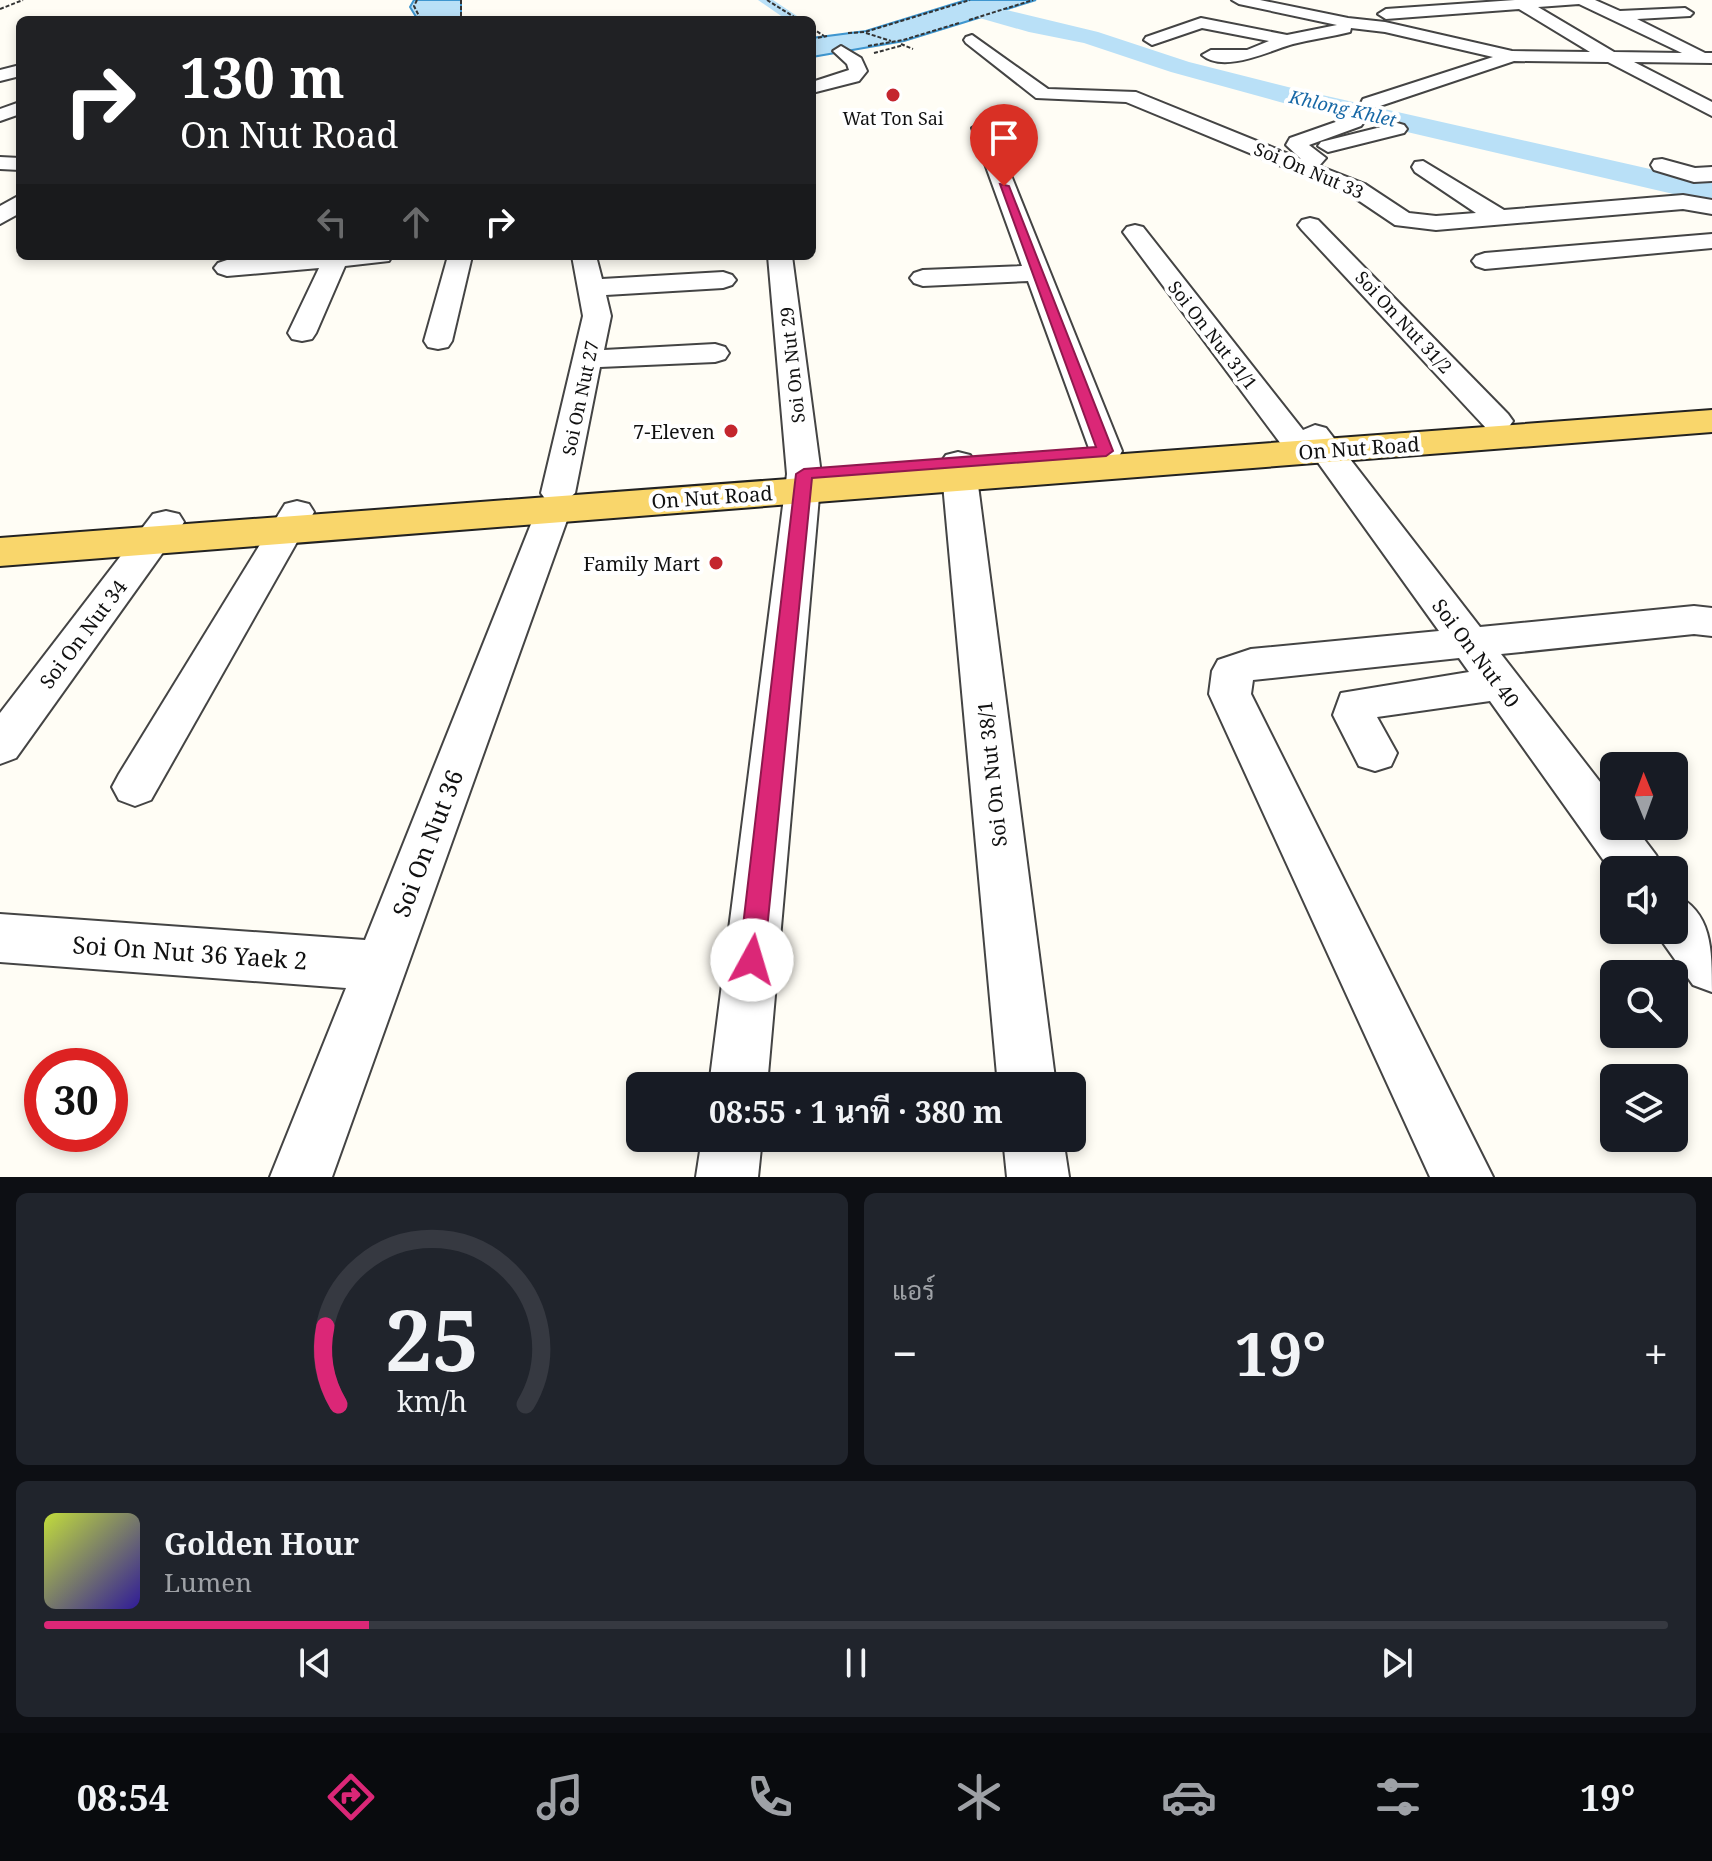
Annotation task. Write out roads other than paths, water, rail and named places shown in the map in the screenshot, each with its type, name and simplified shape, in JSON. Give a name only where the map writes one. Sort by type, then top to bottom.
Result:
[{"type":"main road","name":"On Nut Road","points":[[0,552],[160,531],[958,470],[1311,441],[1497,421],[1712,405]]},
{"type":"main road","name":"On Nut Road","points":[[958,470],[1106,451],[1712,421]]},
{"type":"main road","name":"On Nut Road","points":[[0,534],[160,531]]},
{"type":"street","points":[[1239,0],[1398,29],[1525,57]]},
{"type":"street","points":[[1328,18],[1577,0]]},
{"type":"street","points":[[1583,0],[1711,59]]},
{"type":"street","points":[[1523,5],[1608,48],[1712,110]]},
{"type":"street","points":[[1449,10],[1474,23]]},
{"type":"street","points":[[1617,15],[1685,13]]},
{"type":"street","points":[[1152,40],[1208,23],[1287,40]]},
{"type":"street","points":[[1211,55],[1249,55],[1287,40],[1364,25]]},
{"type":"street","points":[[1370,103],[1525,57],[1608,48],[1698,33]]},
{"type":"street","points":[[1499,37],[1525,57],[1555,72]]},
{"type":"street","name":"Soi On Nut 33","points":[[972,40],[1043,94],[1119,94],[1305,159],[1364,192],[1403,220],[1436,223],[1683,202],[1712,207]]},
{"type":"street","points":[[1608,48],[1711,59]]},
{"type":"street","points":[[816,87],[853,77],[858,71],[855,62],[842,52]]},
{"type":"street","points":[[1135,123],[1182,118]]},
{"type":"street","points":[[1354,122],[1297,142],[1296,145],[1305,159],[1397,129]]},
{"type":"street","points":[[982,128],[1106,451]]},
{"type":"street","points":[[1662,165],[1694,175],[1712,174]]},
{"type":"street","points":[[1423,167],[1500,218]]},
{"type":"street","name":"Soi On Nut 31/2","points":[[1310,225],[1497,421]]},
{"type":"street","name":"Soi On Nut 31/1","points":[[1135,232],[1311,441]]},
{"type":"street","points":[[1485,261],[1712,241]]},
{"type":"street","points":[[227,268],[314,260]]},
{"type":"street","points":[[302,333],[335,260]]},
{"type":"street","points":[[438,341],[459,260]]},
{"type":"street","name":"Soi On Nut 27","points":[[556,501],[590,359],[597,316],[585,260]]},
{"type":"street","name":"Soi On Nut 29","points":[[740,1072],[804,482],[780,260]]},
{"type":"street","points":[[923,278],[1037,273]]},
{"type":"street","points":[[591,288],[723,280]]},
{"type":"street","points":[[590,359],[715,353]]},
{"type":"street","name":"Soi On Nut 40","points":[[1311,441],[1628,856]]},
{"type":"street","name":"Soi On Nut 38/1","points":[[958,470],[1025,1072]]},
{"type":"street","name":"Soi On Nut 36","points":[[301,1177],[556,501]]},
{"type":"street","points":[[135,787],[292,521]]},
{"type":"street","name":"Soi On Nut 34","points":[[0,746],[160,531]]},
{"type":"street","points":[[1462,1177],[1230,694],[1233,671],[1251,664],[1469,645],[1694,620],[1712,622]]},
{"type":"street","points":[[1375,753],[1354,715],[1356,704],[1499,684]]},
{"type":"street","points":[[1688,935],[1712,967]]},
{"type":"street","name":"Soi On Nut 36 Yaek 2","points":[[0,938],[380,966]]},
{"type":"street","points":[[727,1177],[730,1152]]},
{"type":"street","points":[[1035,1152],[1038,1177]]},
{"type":"water","points":[[414,0],[461,0],[461,16],[416,16],[410,7]]},
{"type":"water","points":[[966,0],[1036,0],[904,41],[816,56],[816,37],[866,31]]},
{"type":"waterway","points":[[764,0],[790,16]]},
{"type":"waterway","name":"Khlong Khlet","points":[[977,10],[1029,25],[1090,37],[1180,67],[1297,98],[1712,193]]},
{"type":"place","name":"Wat Ton Sai","points":[[893,95]]},
{"type":"place","name":"7-Eleven","points":[[731,431]]},
{"type":"place","name":"Family Mart","points":[[716,563]]}]
